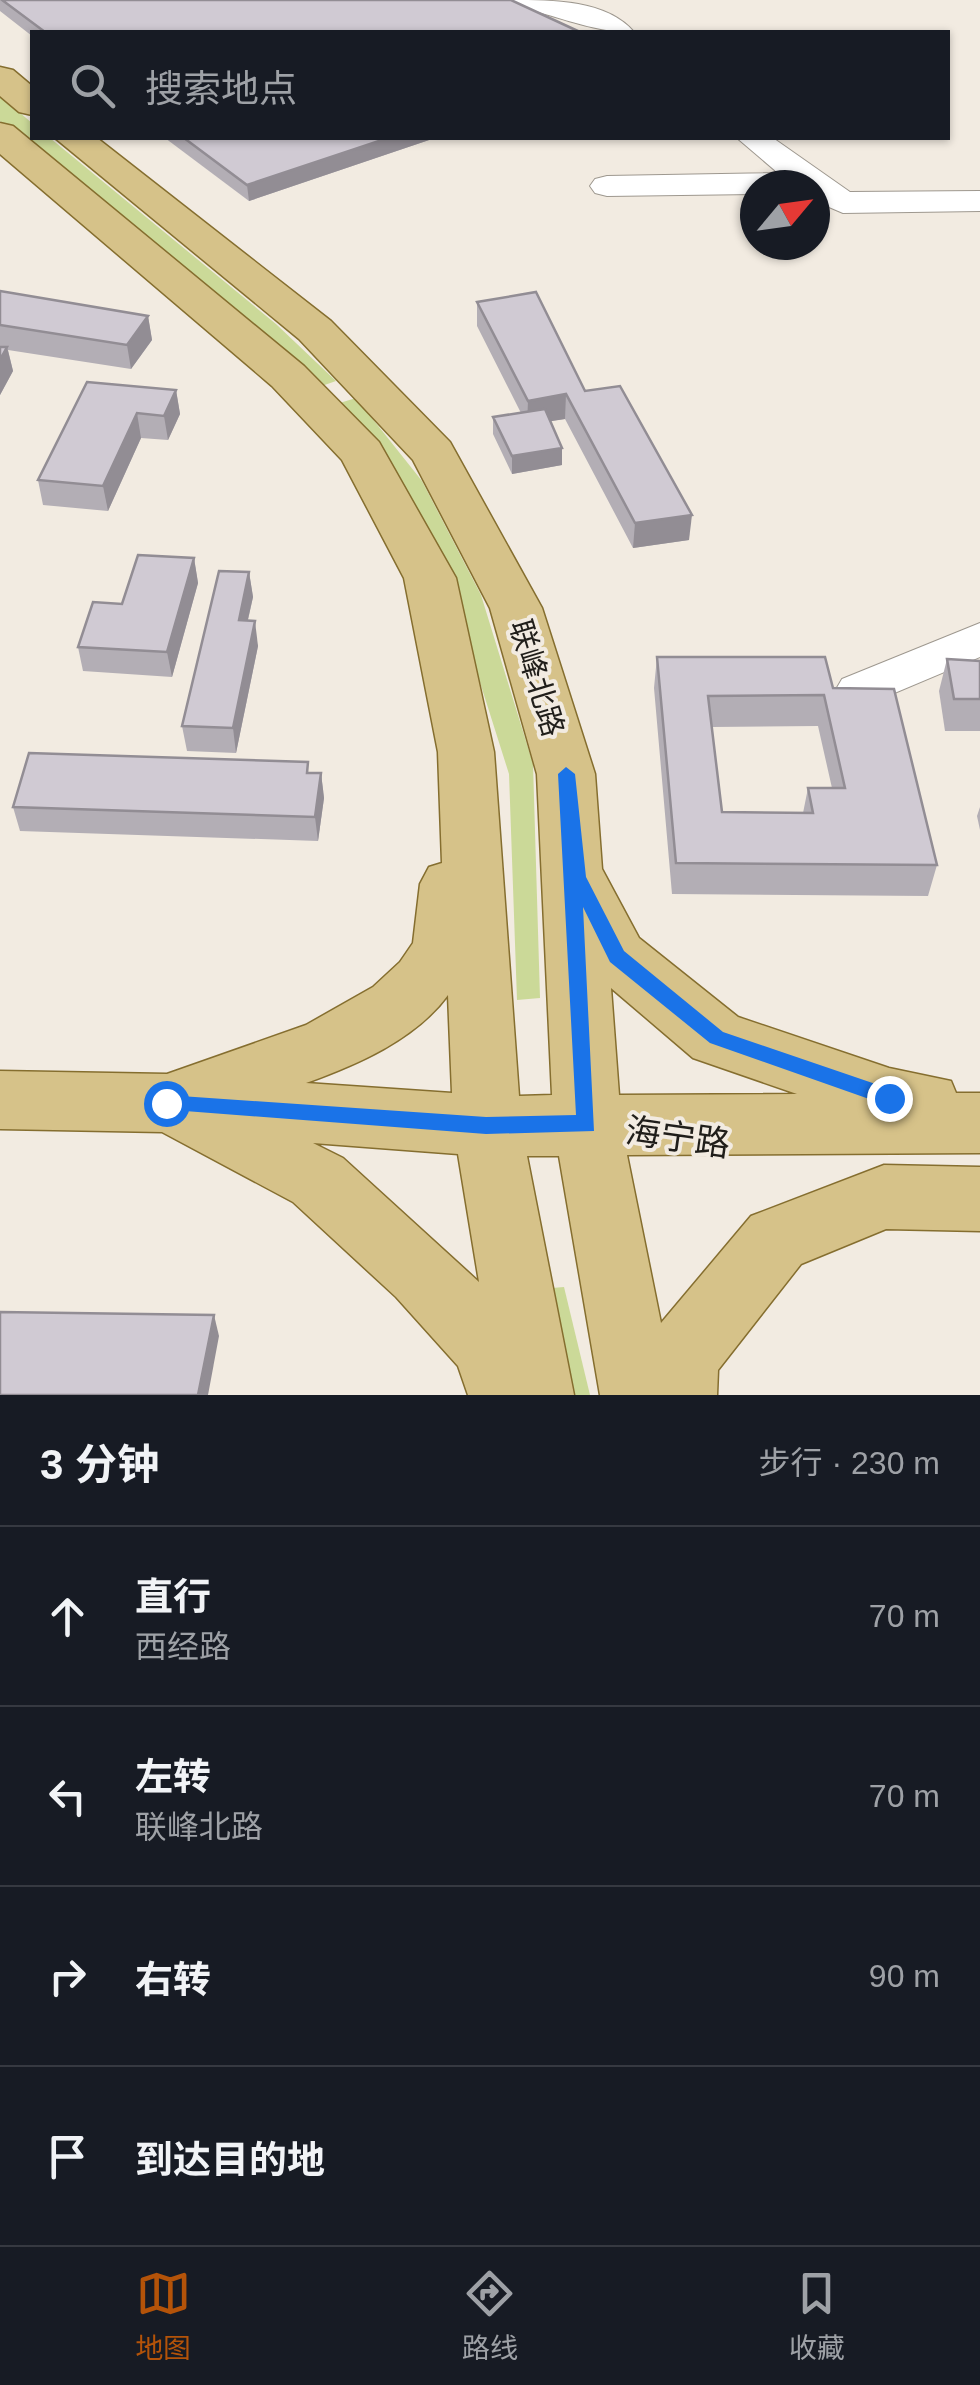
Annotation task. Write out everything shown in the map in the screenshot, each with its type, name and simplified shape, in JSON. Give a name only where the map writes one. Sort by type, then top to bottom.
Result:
[{"type":"main road","points":[[0,78],[30,102]]},
{"type":"main road","points":[[0,134],[288,376],[362,453],[430,578],[466,752],[486,1126],[536,1395]]},
{"type":"main road","name":"联峰北路","points":[[77,140],[316,330],[433,452],[516,608],[566,774],[587,1124],[638,1395]]},
{"type":"main road","points":[[166,1103],[330,1044],[400,1005],[442,951],[466,752]]},
{"type":"main road","points":[[566,774],[577,877],[617,956],[716,1038],[889,1098],[980,1108]]},
{"type":"main road","points":[[0,1100],[166,1103],[486,1126],[587,1124]]},
{"type":"main road","points":[[166,1103],[318,1180],[422,1273],[488,1344],[506,1395]]},
{"type":"main road","name":"海宁路","points":[[587,1124],[980,1123]]},
{"type":"main road","name":"海宁路","points":[[587,1124],[980,1180]]},
{"type":"main road","points":[[679,1395],[681,1357],[776,1240],[884,1197],[980,1199]]},
{"type":"street","points":[[527,0],[598,16],[617,30]]},
{"type":"street","points":[[756,140],[794,170]]},
{"type":"street","points":[[606,186],[740,185]]},
{"type":"street","points":[[830,195],[843,203],[980,200]]},
{"type":"street","points":[[859,691],[980,639]]},
{"type":"green space","points":[[0,96],[30,121],[30,140],[52,140],[276,324],[336,381],[316,388],[258,332],[0,121]]},
{"type":"green space","points":[[356,398],[422,481],[481,595],[533,764],[540,998],[517,1000],[509,774],[453,597],[333,405]]},
{"type":"green space","points":[[564,1287],[590,1395],[562,1395],[540,1289]]},
{"type":"building","points":[[2,0],[511,0],[576,30],[42,30]]},
{"type":"building","points":[[187,140],[382,140],[247,185]]},
{"type":"building","points":[[0,291],[148,316],[127,345],[0,325]]},
{"type":"building","points":[[536,292],[585,391],[620,386],[692,515],[635,523],[566,394],[528,401],[477,302]]},
{"type":"building","points":[[87,382],[176,390],[164,416],[137,413],[103,486],[38,480]]},
{"type":"building","points":[[545,409],[562,448],[512,456],[493,417]]},
{"type":"building","points":[[138,555],[194,558],[167,652],[78,647],[93,602],[122,604]]},
{"type":"building","points":[[219,571],[249,572],[239,620],[255,621],[233,728],[182,726]]},
{"type":"building","points":[[657,657],[825,657],[833,688],[894,689],[937,865],[676,863]],"holes":[[[824,695],[845,788],[808,788],[813,813],[722,812],[708,696]]]},
{"type":"building","points":[[947,659],[980,661],[980,699],[954,699]]},
{"type":"building","points":[[29,753],[308,762],[307,773],[321,773],[315,817],[13,807]]},
{"type":"building","points":[[0,1312],[214,1315],[198,1395],[0,1395]]},
{"type":"route","points":[[166,1103],[486,1126],[587,1124],[566,774],[577,877],[617,956],[716,1038],[889,1098]]}]
